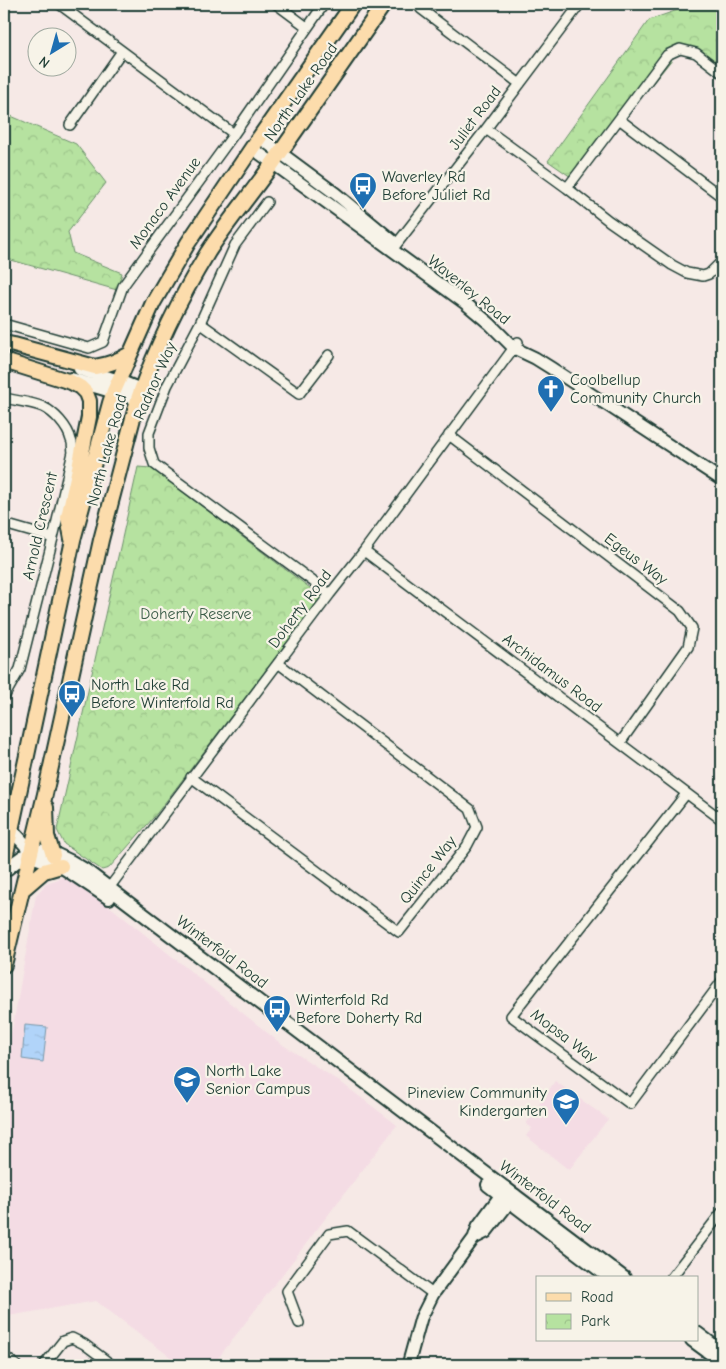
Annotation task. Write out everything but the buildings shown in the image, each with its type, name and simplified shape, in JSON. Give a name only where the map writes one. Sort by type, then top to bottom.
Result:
[{"type":"main road","name":"North Lake Road","points":[[4,863],[73,540],[110,403],[153,303],[192,236],[353,4]]},
{"type":"main road","name":"North Lake Road","points":[[4,965],[45,794],[101,540],[140,394],[160,342],[203,260],[223,229],[384,4]]},
{"type":"main road","points":[[4,345],[14,345],[95,367],[117,362],[130,354]]},
{"type":"main road","points":[[4,345],[140,394]]},
{"type":"main road","points":[[4,360],[117,386]]},
{"type":"main road","points":[[4,360],[72,382],[86,394],[88,416],[68,517],[73,540]]},
{"type":"main road","points":[[22,890],[57,860],[47,836],[45,794]]},
{"type":"main road","name":"Winterfold Road","points":[[11,829],[37,858],[57,860],[106,891],[508,1195],[621,1276]]},
{"type":"main road","points":[[4,871],[31,851]]},
{"type":"main road","name":"Winterfold Road","points":[[508,1195],[608,1276]]},
{"type":"main road","points":[[698,1334],[722,1352]]},
{"type":"main road","points":[[695,1342],[722,1362]]},
{"type":"street","points":[[59,4],[234,134]]},
{"type":"street","points":[[276,4],[308,27]]},
{"type":"street","name":"Monaco Avenue","points":[[4,324],[89,348],[103,342],[123,286],[234,134],[324,4]]},
{"type":"street","points":[[420,4],[422,9],[520,84]]},
{"type":"street","name":"Juliet Road","points":[[395,247],[580,4]]},
{"type":"street","points":[[567,188],[666,55],[680,49],[696,53],[722,73]]},
{"type":"street","points":[[70,125],[122,51]]},
{"type":"street","points":[[619,119],[722,197]]},
{"type":"street","points":[[486,129],[609,221],[687,273],[703,276],[709,274],[722,261]]},
{"type":"street","name":"Waverley Road","points":[[256,142],[276,157],[336,194],[395,247],[492,315],[516,345],[722,480]]},
{"type":"street","name":"Radnor Way","points":[[266,202],[235,245],[200,323],[167,386],[149,433],[149,448],[154,464],[330,594]]},
{"type":"street","points":[[200,323],[299,394],[329,355]]},
{"type":"street","name":"Waverley Road","points":[[516,345],[552,360],[722,471]]},
{"type":"street","name":"Doherty Road","points":[[106,891],[364,551],[516,345]]},
{"type":"street","name":"Arnold Crescent","points":[[4,398],[45,408],[65,427],[71,439],[73,452],[20,669],[4,697]]},
{"type":"street","name":"Egeus Way","points":[[449,435],[680,611],[692,628],[688,647],[620,743]]},
{"type":"street","points":[[4,524],[53,538]]},
{"type":"street","name":"Archidamus Road","points":[[364,551],[722,820]]},
{"type":"street","name":"Quince Way","points":[[192,776],[399,932],[467,846],[477,827],[470,809],[278,662]]},
{"type":"street","name":"Mopsa Way","points":[[686,794],[511,1016],[630,1104],[722,980]]},
{"type":"street","points":[[408,1365],[421,1318],[433,1294],[474,1238],[486,1232],[508,1195]]},
{"type":"street","points":[[673,1276],[722,1212]]},
{"type":"street","points":[[300,1323],[287,1291],[328,1234],[348,1231],[433,1294]]},
{"type":"street","points":[[44,1365],[63,1341],[72,1338],[84,1344],[112,1365]]},
{"type":"street","points":[[4,1356],[16,1365]]},
{"type":"shaded area","name":"North Lake Senior Campus","points":[[64,877],[84,888],[113,909],[280,1043],[343,1084],[397,1125],[213,1365],[181,1365],[96,1301],[8,1316],[4,1313],[4,1056],[13,1026],[36,895],[47,883]]},
{"type":"shaded area","name":"Pineview Community Kindergarten","points":[[555,1081],[608,1119],[569,1170],[526,1136],[532,1128],[526,1124]]},
{"type":"green space","points":[[695,4],[722,4],[722,66],[707,55],[689,47],[673,58],[628,114],[571,177],[548,161],[649,20]]},
{"type":"green space","points":[[4,113],[76,144],[106,183],[68,232],[73,253],[122,273],[117,290],[4,258]]},
{"type":"green space","name":"Doherty Reserve","points":[[138,467],[151,468],[322,597],[154,817],[109,868],[102,870],[64,844],[57,830]]},
{"type":"water","points":[[25,1025],[47,1027],[43,1062],[22,1059]]},
{"type":"place","name":"Waverley Rd Before Juliet Rd","points":[[363,210]]},
{"type":"place","name":"Coolbellup Community Church","points":[[551,413]]},
{"type":"place","name":"North Lake Rd Before Winterfold Rd","points":[[72,718]]},
{"type":"place","name":"Winterfold Rd Before Doherty Rd","points":[[277,1033]]},
{"type":"place","name":"North Lake Senior Campus","points":[[187,1104]]},
{"type":"place","name":"Pineview Community Kindergarten","points":[[566,1126]]}]
